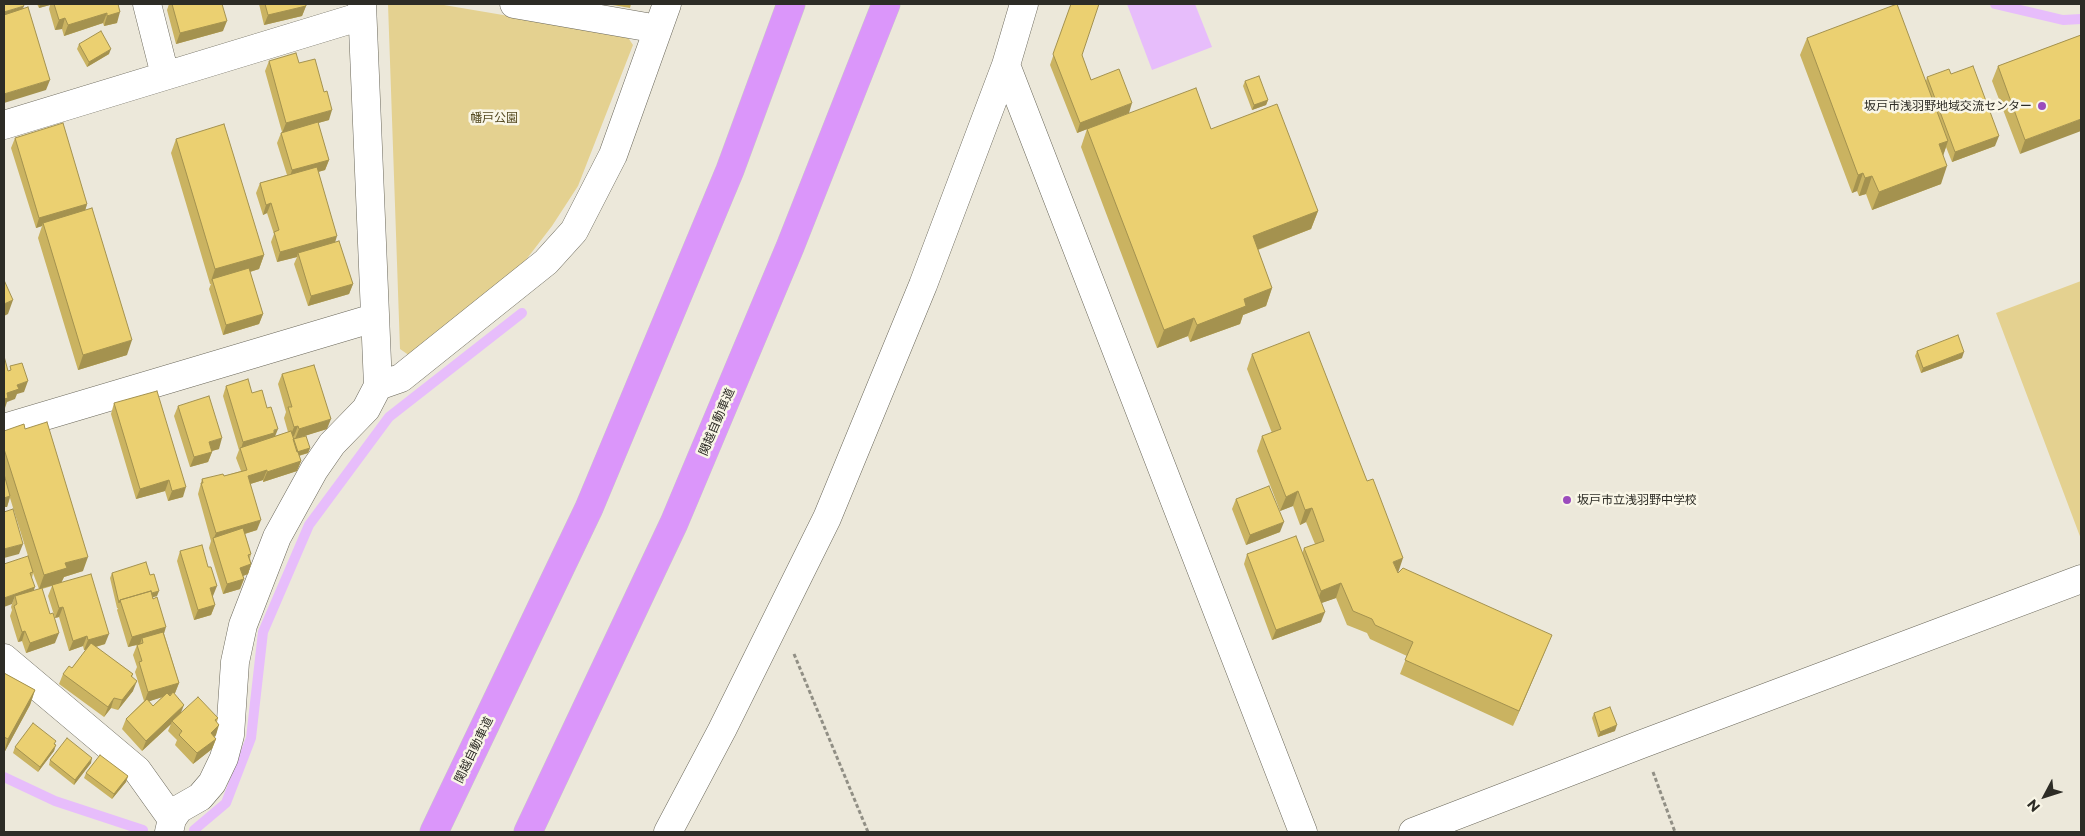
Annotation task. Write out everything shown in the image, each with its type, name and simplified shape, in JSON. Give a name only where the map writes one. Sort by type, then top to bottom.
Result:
[{"type":"highway","name":"関越自動車道","points":[[434,832],[589,508],[730,170],[791,4]]},
{"type":"highway","name":"関越自動車道","points":[[528,832],[674,524],[790,247],[886,4]]},
{"type":"street","points":[[147,4],[165,75]]},
{"type":"street","points":[[514,4],[658,29]]},
{"type":"street","points":[[378,386],[401,378],[409,372],[546,262],[574,231],[613,155],[667,4]]},
{"type":"street","points":[[668,832],[827,518],[923,285],[1006,65],[1024,4]]},
{"type":"street","points":[[4,125],[165,75],[362,10],[378,386],[366,409],[332,444],[314,470],[276,537],[243,625],[235,662],[230,735],[224,758],[212,784],[200,796],[179,809],[171,826]]},
{"type":"street","points":[[1006,65],[1303,832]]},
{"type":"street","points":[[4,428],[374,318]]},
{"type":"street","points":[[1414,832],[2081,579]]},
{"type":"street","points":[[4,658],[136,770],[171,826]]},
{"type":"path","points":[[778,616],[868,832]]},
{"type":"path","points":[[1642,744],[1674,832]]},
{"type":"green space","name":"幡戸公園","points":[[388,4],[438,4],[627,36],[633,45],[578,186],[552,226],[522,265],[413,358],[400,349]]},
{"type":"green space","points":[[2081,281],[2081,539],[1996,313]]},
{"type":"shaded area","points":[[1127,4],[1195,4],[1212,47],[1152,70]]},
{"type":"building","points":[[4,4],[23,4],[24,6],[4,12]]},
{"type":"building","points":[[54,4],[118,4],[120,12],[107,16],[107,13],[68,25],[65,18],[59,20]]},
{"type":"building","points":[[172,4],[222,4],[227,21],[180,33]]},
{"type":"building","points":[[265,4],[306,4],[306,6],[268,15]]},
{"type":"building","points":[[1071,4],[1099,4],[1082,55],[1091,80],[1119,69],[1132,103],[1080,123],[1053,54]]},
{"type":"building","points":[[1897,4],[1948,141],[1939,144],[1947,166],[1879,192],[1872,176],[1865,178],[1863,173],[1858,175],[1807,38]]},
{"type":"building","points":[[28,7],[50,80],[4,94],[4,15]]},
{"type":"building","points":[[101,31],[111,49],[89,62],[79,44]]},
{"type":"building","name":"坂戸市浅羽野地域交流センター","points":[[2081,35],[2081,119],[2025,140],[1998,66]]},
{"type":"building","points":[[296,53],[299,63],[315,59],[324,92],[327,91],[332,110],[286,123],[269,61]]},
{"type":"building","points":[[1973,66],[1999,136],[1955,152],[1927,77],[1949,69],[1951,74]]},
{"type":"building","points":[[1259,76],[1268,100],[1254,105],[1245,81]]},
{"type":"building","points":[[1196,88],[1211,129],[1277,104],[1318,211],[1253,236],[1272,288],[1244,299],[1246,306],[1197,325],[1194,318],[1164,330],[1087,129]]},
{"type":"building","points":[[318,122],[329,160],[292,170],[281,133]]},
{"type":"building","points":[[63,123],[87,204],[39,218],[15,138]]},
{"type":"building","points":[[224,124],[264,255],[215,269],[176,139]]},
{"type":"building","points":[[317,167],[337,236],[280,252],[274,232],[279,230],[271,203],[266,205],[260,183]]},
{"type":"building","points":[[92,208],[132,340],[83,355],[43,223]]},
{"type":"building","points":[[339,241],[353,284],[311,296],[298,253]]},
{"type":"building","points":[[249,268],[263,314],[226,325],[212,279]]},
{"type":"building","points":[[4,280],[13,300],[4,304]]},
{"type":"building","points":[[1309,332],[1367,481],[1373,479],[1403,558],[1393,562],[1398,573],[1403,568],[1552,635],[1519,711],[1405,660],[1413,642],[1375,625],[1372,619],[1353,611],[1341,583],[1321,591],[1304,548],[1324,541],[1312,508],[1305,510],[1298,491],[1286,497],[1262,436],[1281,429],[1252,354]]},
{"type":"building","points":[[1958,335],[1964,352],[1923,368],[1917,351]]},
{"type":"building","points":[[4,356],[8,371],[11,370],[10,366],[22,363],[28,381],[17,385],[19,389],[7,393],[8,398],[4,399]]},
{"type":"building","points":[[314,365],[331,419],[299,429],[298,426],[294,427],[288,407],[292,407],[282,374]]},
{"type":"building","points":[[248,379],[252,393],[262,390],[267,408],[271,407],[278,429],[274,430],[274,433],[243,442],[226,386]]},
{"type":"building","points":[[157,391],[186,487],[172,491],[169,480],[140,489],[114,403]]},
{"type":"building","points":[[209,396],[222,438],[209,442],[212,452],[194,457],[178,406]]},
{"type":"building","points":[[47,422],[88,557],[65,563],[67,568],[44,575],[4,449],[4,431],[24,424],[25,429]]},
{"type":"building","points":[[291,431],[301,461],[248,476],[261,520],[216,533],[201,483],[203,483],[202,479],[247,470],[240,448]]},
{"type":"building","points":[[306,436],[310,448],[297,452],[293,439]]},
{"type":"building","points":[[4,474],[10,496],[4,498]]},
{"type":"building","points":[[1269,486],[1284,522],[1250,535],[1236,499]]},
{"type":"building","points":[[13,509],[23,544],[4,549],[4,512]]},
{"type":"building","points":[[243,528],[251,554],[248,555],[251,564],[240,568],[244,579],[227,584],[213,538]]},
{"type":"building","points":[[1296,536],[1325,612],[1276,630],[1247,554]]},
{"type":"building","points":[[202,545],[208,567],[211,567],[217,586],[210,588],[215,605],[198,610],[180,551]]},
{"type":"building","points":[[28,556],[33,572],[30,573],[35,587],[4,598],[4,564]]},
{"type":"building","points":[[146,562],[150,575],[154,574],[159,591],[152,593],[151,591],[120,600],[119,603],[112,573]]},
{"type":"building","points":[[91,574],[109,634],[88,640],[87,636],[73,641],[63,607],[59,608],[52,585]]},
{"type":"building","points":[[42,588],[50,614],[53,613],[59,633],[30,643],[25,631],[22,632],[14,606],[17,604],[15,596]]},
{"type":"building","points":[[151,591],[153,599],[157,597],[166,627],[132,637],[120,600]]},
{"type":"building","points":[[163,632],[179,683],[148,692],[139,662],[142,661],[137,645],[143,643],[142,638]]},
{"type":"building","points":[[91,643],[133,674],[131,676],[137,681],[122,700],[114,698],[108,707],[63,674],[69,666],[72,668]]},
{"type":"building","points":[[4,673],[35,690],[8,739],[4,737]]},
{"type":"building","points":[[173,692],[184,705],[146,741],[126,719],[147,699],[153,706],[167,693],[170,696]]},
{"type":"building","points":[[198,697],[218,718],[215,720],[219,725],[211,733],[216,739],[197,753],[179,735],[182,731],[172,721]]},
{"type":"building","points":[[1610,707],[1617,725],[1600,732],[1594,713]]},
{"type":"building","points":[[33,723],[56,741],[54,744],[56,745],[40,767],[15,747]]},
{"type":"building","points":[[67,738],[92,758],[75,780],[50,760]]},
{"type":"building","points":[[100,755],[128,776],[114,794],[86,773]]},
{"type":"waterway","points":[[1995,4],[2063,20],[2081,19]]},
{"type":"waterway","points":[[194,830],[226,803],[251,738],[263,632],[309,525],[389,417],[522,313]]},
{"type":"waterway","points":[[4,777],[55,801],[143,830]]},
{"type":"place","name":"坂戸市浅羽野地域交流センター","points":[[2042,106]]},
{"type":"place","name":"坂戸市立浅羽野中学校","points":[[1567,500]]}]
